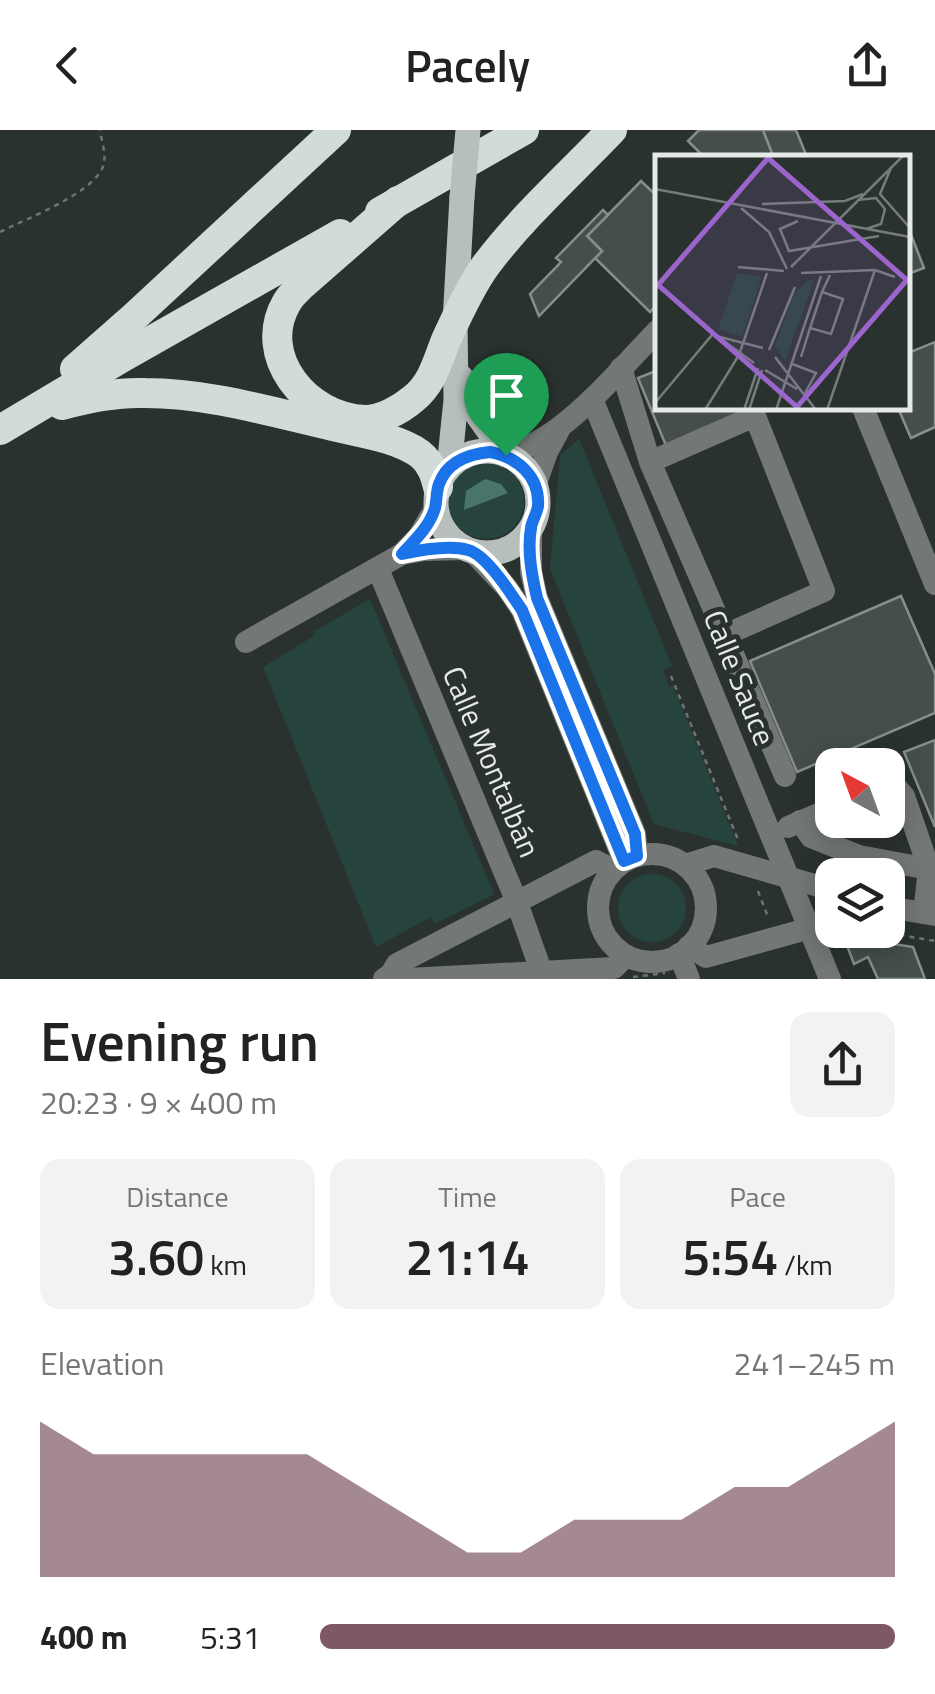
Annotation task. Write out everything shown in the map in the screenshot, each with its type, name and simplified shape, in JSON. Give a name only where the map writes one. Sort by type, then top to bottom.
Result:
[{"type":"highway","points":[[13,422],[134,317],[336,130]]},
{"type":"highway","points":[[13,422],[524,130]]},
{"type":"highway","points":[[398,201],[288,300],[280,319],[277,342],[289,378],[305,396],[349,418],[368,420],[388,415],[413,400],[427,385],[454,322],[484,268],[612,130]]},
{"type":"highway","points":[[13,422],[96,396],[144,392],[198,396],[383,438],[407,447],[428,462],[441,487]]},
{"type":"main road","points":[[455,361],[476,413],[535,486],[538,507],[531,528],[506,550],[490,554],[470,550],[451,539],[440,524],[441,487],[456,400],[455,361],[454,322],[468,130]]},
{"type":"main road","points":[[441,487],[461,459],[490,452],[508,456]]},
{"type":"street","points":[[508,456],[540,442],[561,426],[592,400],[655,333]]},
{"type":"street","points":[[621,368],[650,462],[784,776]]},
{"type":"street","name":"Calle Sauce","points":[[592,400],[830,979]]},
{"type":"street","points":[[865,410],[935,584]]},
{"type":"street","points":[[650,462],[755,416],[824,591],[725,635]]},
{"type":"street","points":[[535,486],[561,426]]},
{"type":"street","points":[[246,642],[402,554],[419,536],[441,487]]},
{"type":"street","points":[[531,528],[531,572],[537,598],[635,834],[625,862],[604,884],[598,900],[603,932],[626,956],[641,961],[706,957],[815,927]]},
{"type":"street","points":[[402,554],[470,550],[507,588],[522,610],[625,862]]},
{"type":"street","points":[[662,567],[690,554]]},
{"type":"street","name":"Calle Montalbán","points":[[378,570],[544,976]]},
{"type":"street","points":[[905,799],[930,868],[929,914]]},
{"type":"street","points":[[771,834],[815,815]]},
{"type":"street","points":[[800,822],[812,837],[860,856],[930,868]]},
{"type":"street","points":[[626,956],[614,968],[544,976],[396,978],[397,964],[596,861],[625,862],[654,854],[685,865],[704,895],[705,914],[700,931],[672,960]]},
{"type":"street","points":[[685,865],[714,856],[815,885]]},
{"type":"street","points":[[672,960],[689,979]]},
{"type":"path","points":[[0,232],[79,192],[97,178],[104,163],[100,130]]},
{"type":"path","points":[[671,676],[739,842]]},
{"type":"path","points":[[905,935],[935,940]]},
{"type":"shaded area","points":[[579,439],[672,666],[663,670],[669,686],[673,686],[738,846],[654,824],[550,569],[560,456]]},
{"type":"shaded area","points":[[486,463],[513,474],[524,501],[513,528],[486,539],[459,528],[448,501],[459,474]]},
{"type":"shaded area","points":[[485,479],[501,484],[508,493],[464,510],[466,491]]},
{"type":"shaded area","points":[[370,599],[494,894],[434,924],[431,917],[376,947],[263,667]]},
{"type":"shaded area","points":[[652,874],[676,884],[686,908],[676,932],[652,942],[628,932],[618,908],[628,884]]},
{"type":"building","points":[[699,130],[763,130],[773,155],[702,155],[688,141]]},
{"type":"building","points":[[763,130],[796,130],[806,155],[773,155]]},
{"type":"building","points":[[641,181],[655,194],[655,307],[650,312],[595,258],[602,251],[587,236]]},
{"type":"building","points":[[603,210],[608,215],[587,236],[602,251],[539,316],[530,294],[561,262],[556,258]]},
{"type":"building","points":[[910,232],[924,268],[910,273]]},
{"type":"building","points":[[935,342],[935,427],[911,438],[899,410],[910,410],[910,352]]},
{"type":"building","points":[[655,371],[655,410],[761,410],[667,448],[638,378]]},
{"type":"building","points":[[901,596],[935,674],[935,713],[853,748],[815,748],[815,764],[797,772],[750,661]]},
{"type":"building","points":[[935,740],[935,827],[905,754]]},
{"type":"building","points":[[913,947],[925,979],[878,979],[868,957],[854,964],[848,948]]},
{"type":"route","points":[[475,453],[506,455],[529,474],[538,496],[530,559],[537,598],[635,834],[637,856],[624,861],[522,610],[507,588],[486,563],[466,549],[402,554],[427,525],[436,507],[438,487],[449,468],[475,453]]}]
